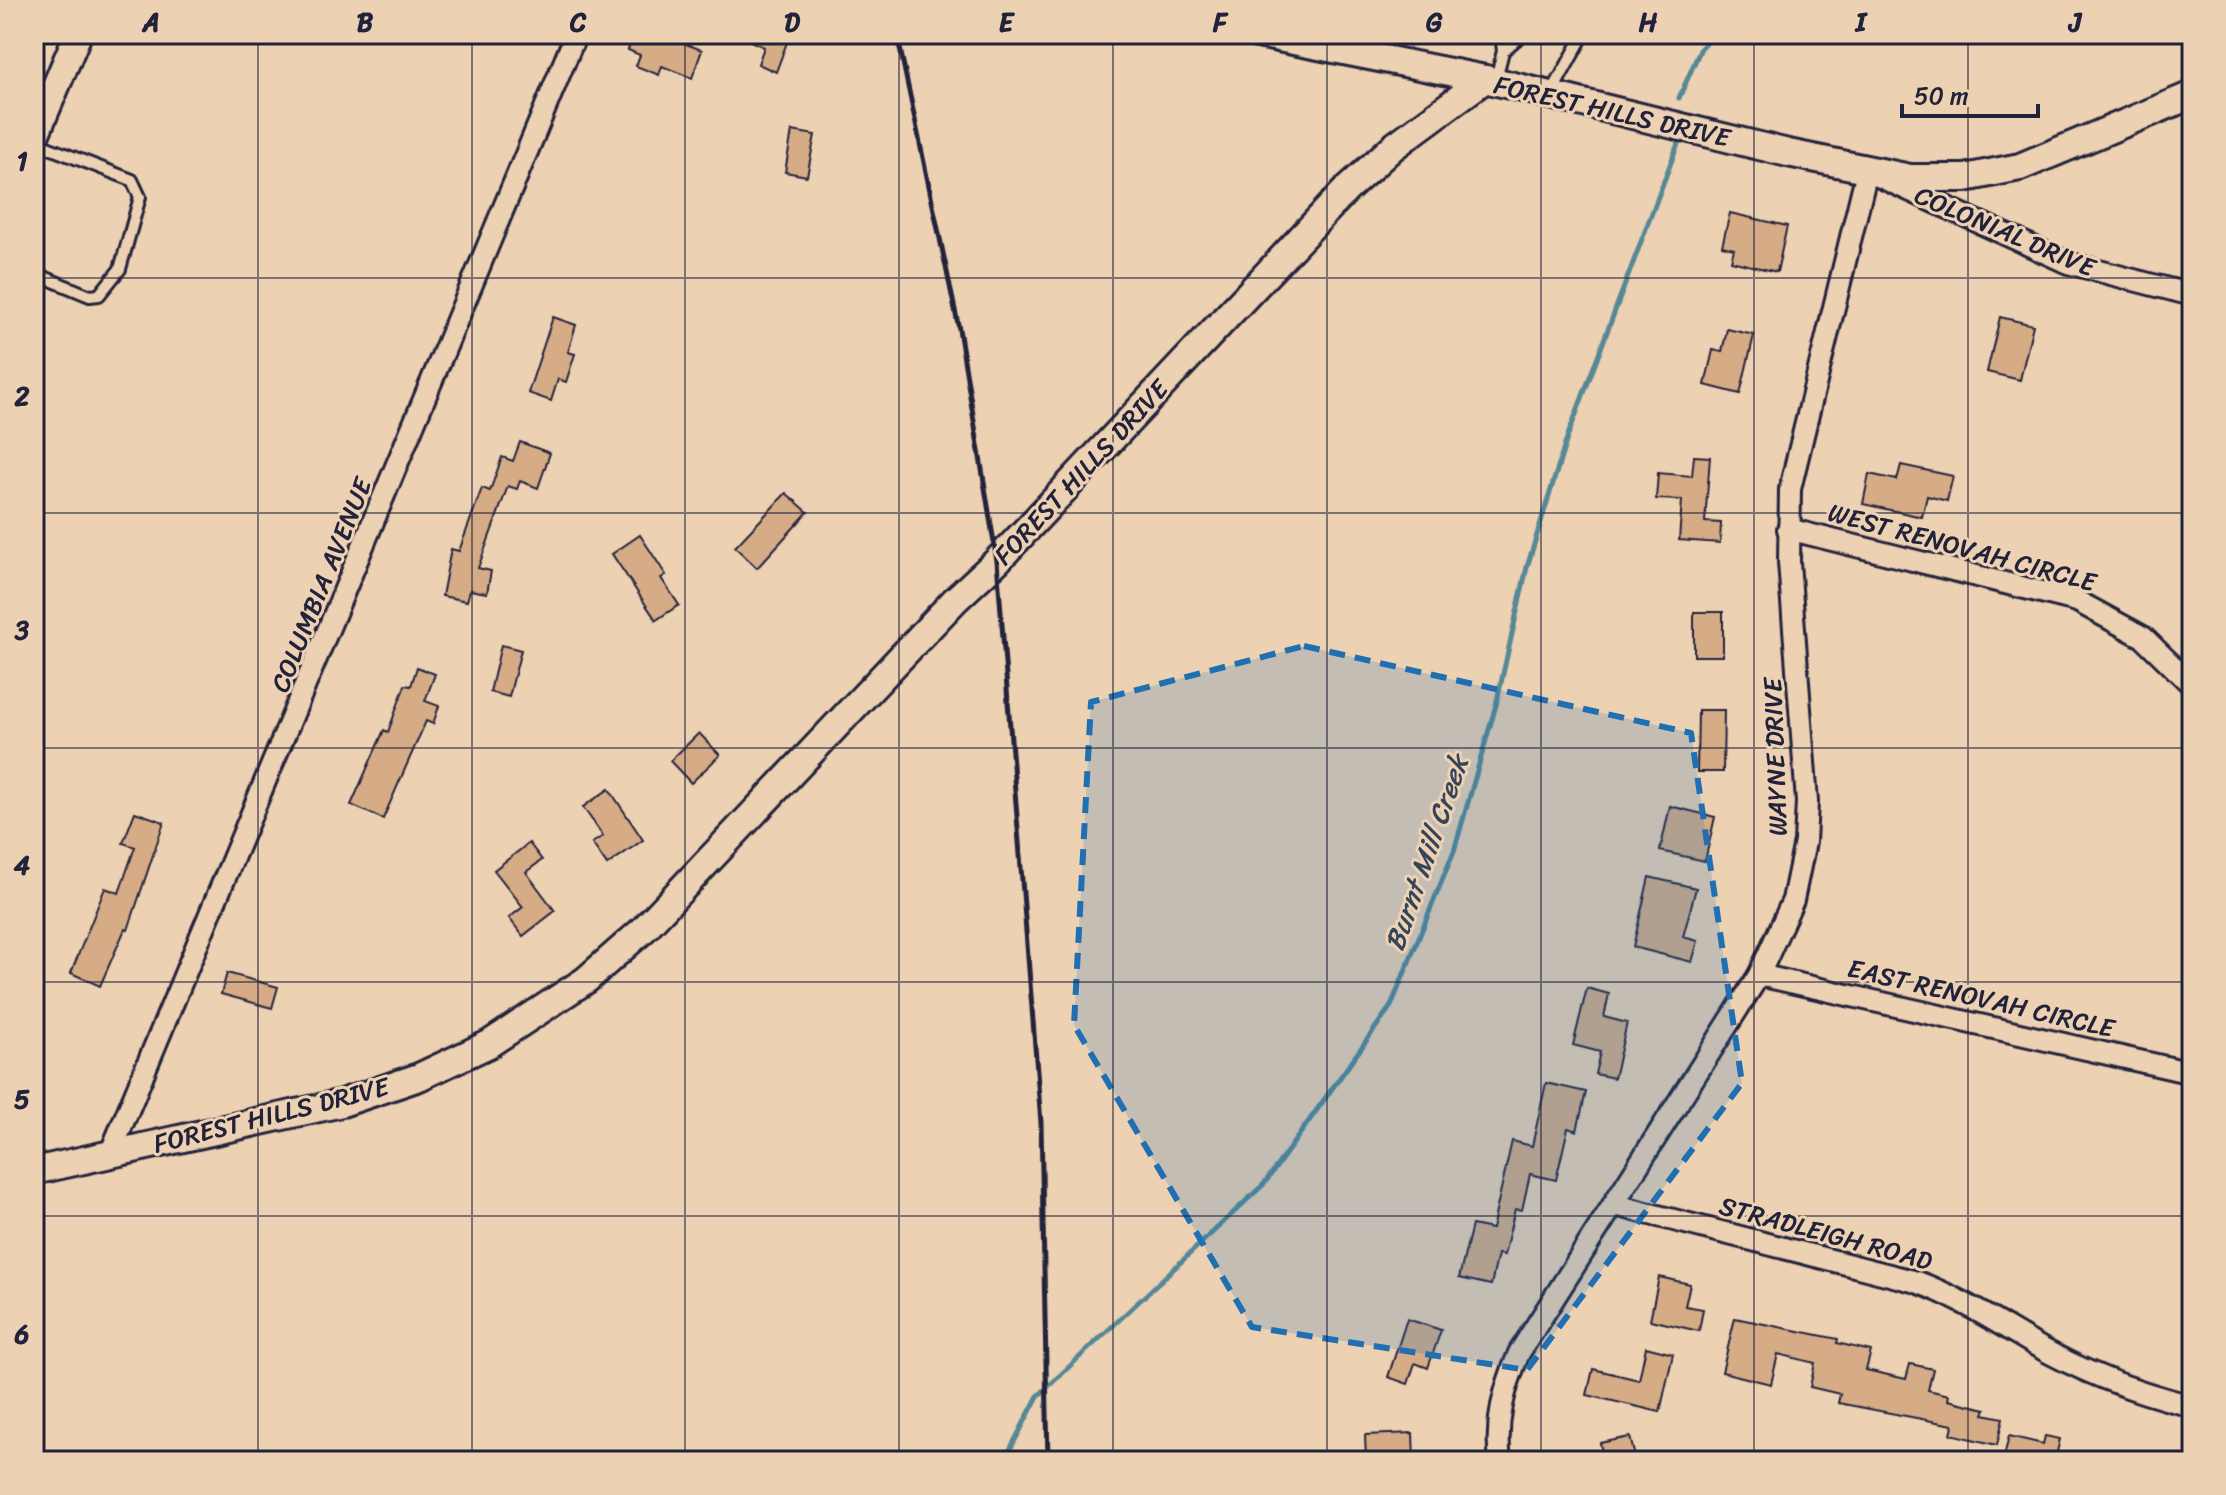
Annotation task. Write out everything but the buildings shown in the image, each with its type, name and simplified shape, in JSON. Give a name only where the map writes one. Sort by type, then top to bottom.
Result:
[{"type":"street","points":[[34,140],[78,34]]},
{"type":"street","name":"COLUMBIA AVENUE","points":[[110,1154],[576,34]]},
{"type":"street","points":[[1258,34],[1301,38],[1490,80]]},
{"type":"street","name":"FOREST HILLS DRIVE","points":[[34,1171],[342,1103],[393,1086],[506,1035],[586,980],[643,930],[945,611],[997,561],[1346,190],[1393,147],[1490,80],[1867,171],[1910,178],[1965,178],[2036,161],[2192,95]]},
{"type":"street","name":"COLONIAL DRIVE","points":[[1867,171],[2068,263],[2192,295]]},
{"type":"street","name":"WAYNE DRIVE","points":[[1500,1461],[1497,1438],[1502,1402],[1519,1353],[1759,975],[1793,900],[1805,842],[1806,771],[1788,529],[1798,448],[1867,171]]},
{"type":"street","name":"WEST RENOVAH CIRCLE","points":[[1788,529],[2077,601],[2143,637],[2192,685]]},
{"type":"street","name":"EAST RENOVAH CIRCLE","points":[[1759,975],[2192,1073]]},
{"type":"street","name":"STRADLEIGH ROAD","points":[[1615,1205],[1917,1282],[1959,1300],[2033,1344],[2110,1383],[2192,1406]]},
{"type":"lane","points":[[1501,34],[1503,51]]},
{"type":"lane","points":[[1490,80],[1503,51],[1523,34]]},
{"type":"lane","points":[[1551,94],[1584,34]]},
{"type":"lane","points":[[34,140],[132,180],[140,197],[120,269],[110,286],[99,295],[90,296],[34,273]]},
{"type":"highlighted area","points":[[1304,646],[1691,733],[1742,1083],[1527,1370],[1252,1327],[1074,1025],[1091,702]]},
{"type":"waterway","name":"Burnt Mill Creek","points":[[1679,98],[1701,48],[1714,34]]},
{"type":"waterway","name":"Burnt Mill Creek","points":[[1004,1461],[1038,1396],[1264,1184],[1391,1006],[1454,851],[1496,705],[1527,567],[1567,438],[1679,141]]},
{"type":"railway","points":[[897,34],[959,329],[997,561],[1041,1123],[1048,1461]]}]
